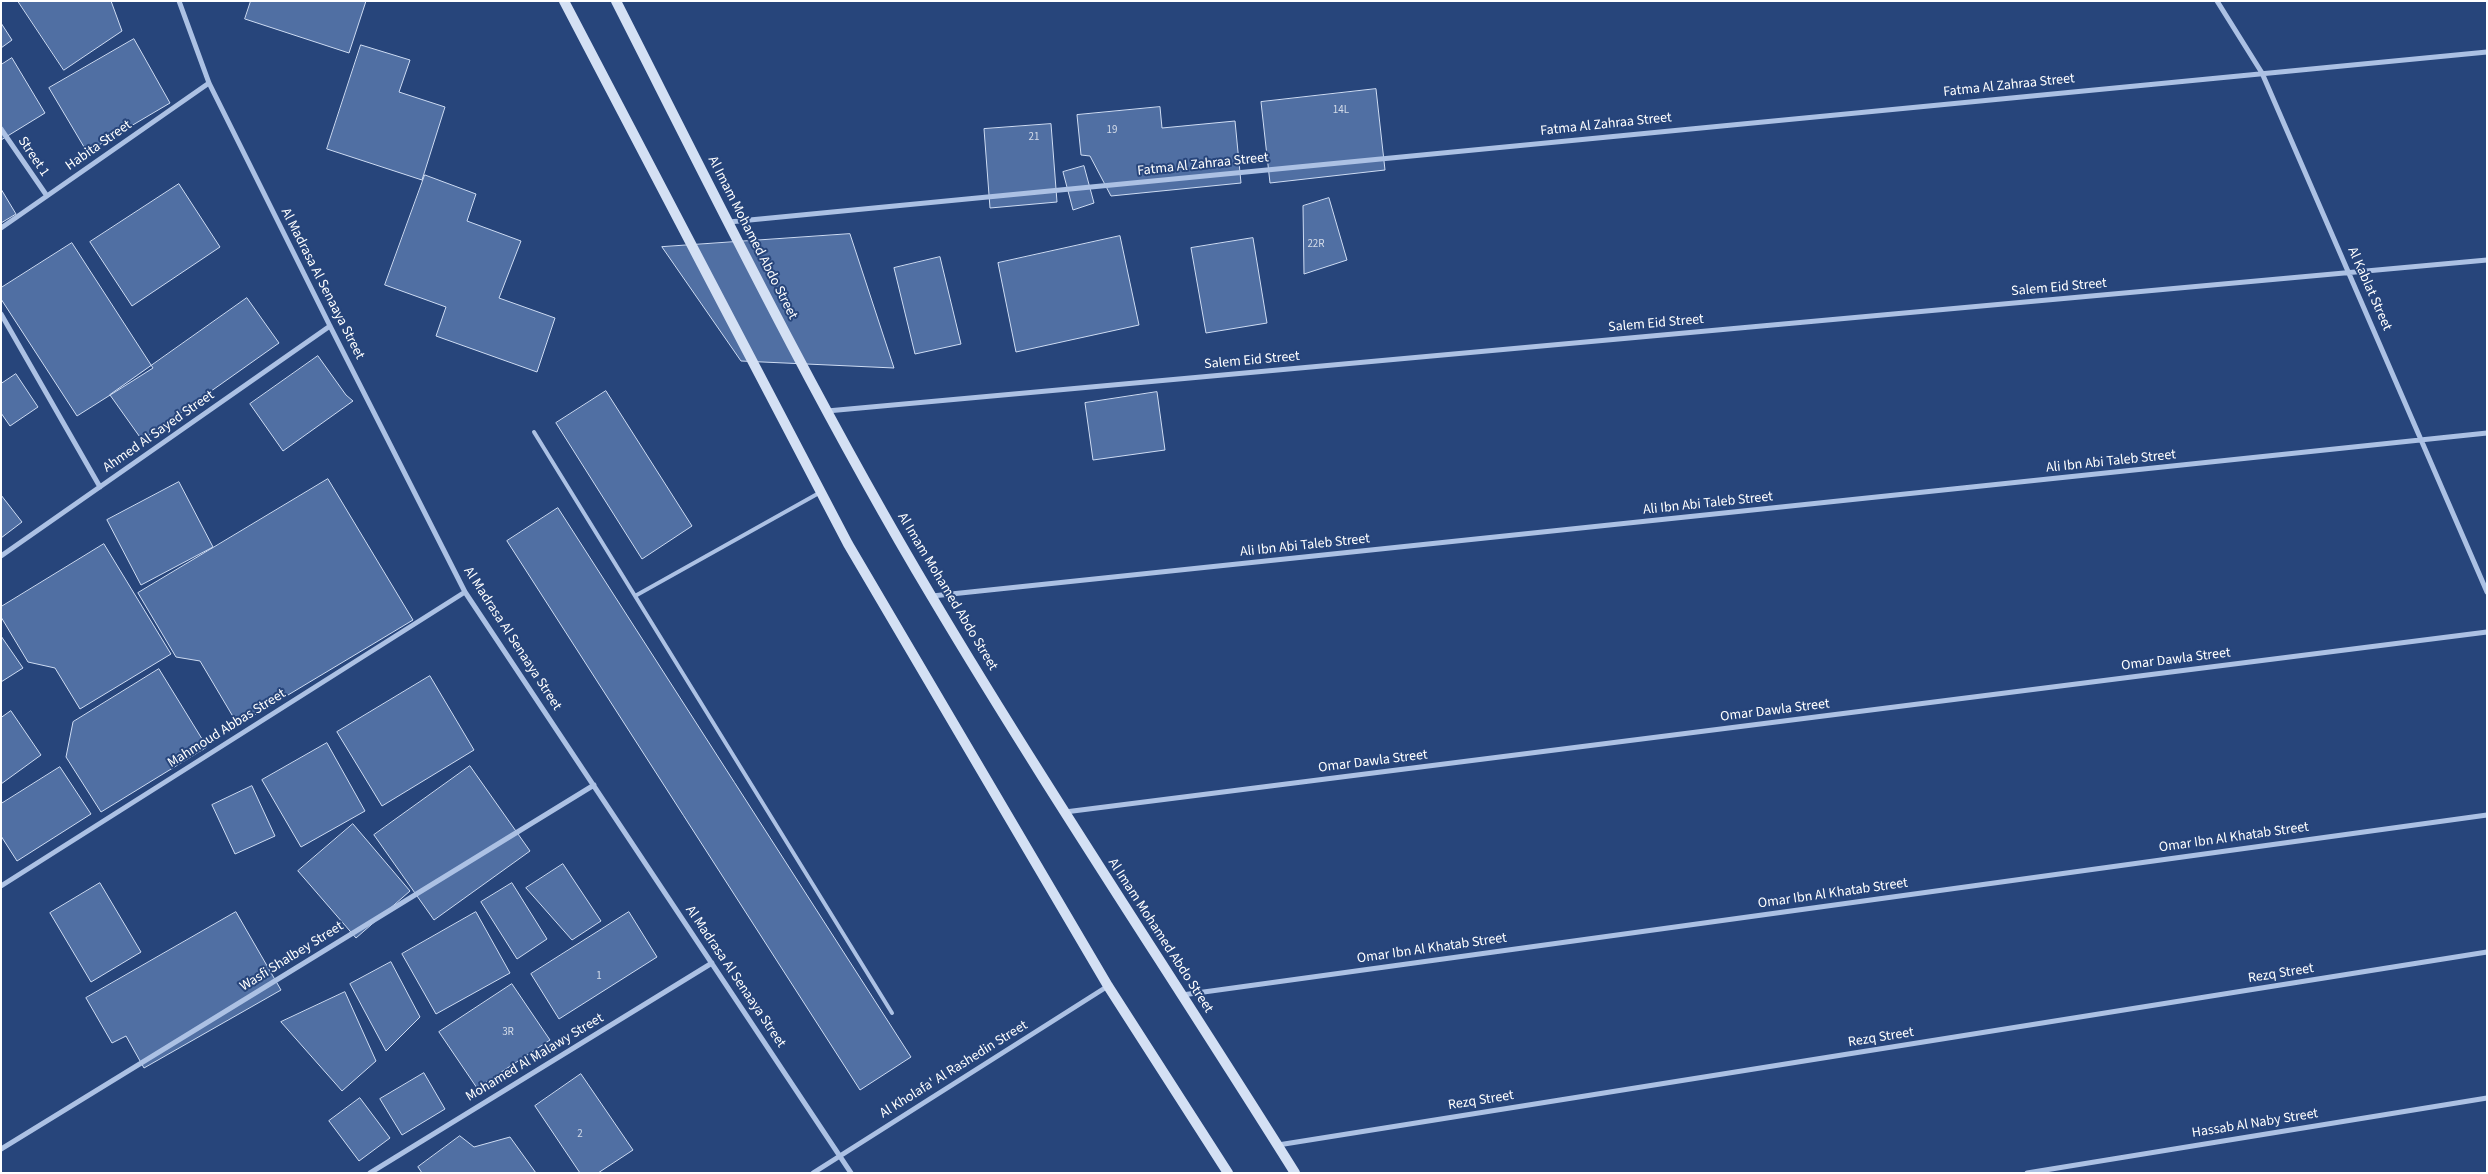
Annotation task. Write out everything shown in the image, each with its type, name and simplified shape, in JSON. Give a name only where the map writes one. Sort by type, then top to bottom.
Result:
[{"type":"main road","points":[[564,1],[848,544],[1108,986],[1228,1173]]},
{"type":"main road","name":"Al Imam Mohamed Abdo Street","points":[[616,1],[826,411],[932,596],[1065,812],[1296,1173]]},
{"type":"street","name":"Al Madrasa Al Senaaya Street","points":[[178,1],[209,83],[465,592],[851,1173]]},
{"type":"street","name":"Al Kablat Street","points":[[2217,1],[2262,73],[2487,592]]},
{"type":"street","name":"Fatma Al Zahraa Street","points":[[728,222],[2487,52]]},
{"type":"street","name":"Habita Street","points":[[1,228],[209,83]]},
{"type":"street","name":"Street 1","points":[[1,129],[47,196]]},
{"type":"street","name":"Salem Eid Street","points":[[826,411],[2487,260]]},
{"type":"street","points":[[1,314],[100,487]]},
{"type":"street","name":"Ahmed Al Sayed Street","points":[[1,556],[330,326]]},
{"type":"street","name":"Ali Ibn Abi Taleb Street","points":[[932,596],[2487,433]]},
{"type":"street","name":"Mahmoud Abbas Street","points":[[1,886],[465,592]]},
{"type":"street","name":"Omar Dawla Street","points":[[1065,812],[2487,632]]},
{"type":"street","name":"Wasfi Shalbey Street","points":[[1,1148],[594,785]]},
{"type":"street","name":"Omar Ibn Al Khatab Street","points":[[1182,995],[2487,815]]},
{"type":"street","name":"Rezq Street","points":[[1278,1145],[2487,952]]},
{"type":"street","name":"Mohamed Al Malawy Street","points":[[370,1173],[712,963]]},
{"type":"street","name":"Al Kholafa' Al Rashedin Street","points":[[813,1173],[1108,986]]},
{"type":"street","name":"Hassab Al Naby Street","points":[[2027,1173],[2487,1098]]},
{"type":"lane","points":[[534,432],[892,1013]]},
{"type":"lane","points":[[634,596],[821,492]]},
{"type":"building","points":[[18,1],[111,1],[122,31],[64,70]]},
{"type":"building","points":[[251,1],[366,1],[349,53],[245,19]]},
{"type":"building","points":[[1,23],[12,40],[1,48]]},
{"type":"building","points":[[134,39],[170,103],[87,152],[49,88]]},
{"type":"building","points":[[361,45],[410,60],[399,92],[445,107],[422,180],[327,149]]},
{"type":"building","points":[[12,58],[45,113],[1,140],[1,65]]},
{"type":"building","points":[[1376,89],[1385,170],[1270,183],[1261,102]]},
{"type":"building","points":[[1160,107],[1162,128],[1235,121],[1241,183],[1111,196],[1090,156],[1081,155],[1077,115]]},
{"type":"building","points":[[1051,124],[1057,202],[990,208],[984,129]]},
{"type":"building","points":[[1084,166],[1094,203],[1073,210],[1063,172]]},
{"type":"building","points":[[425,175],[476,194],[467,221],[521,241],[499,298],[555,318],[537,372],[436,336],[446,307],[385,285]]},
{"type":"building","points":[[179,184],[220,247],[132,306],[90,242]]},
{"type":"building","points":[[1,189],[16,214],[1,223]]},
{"type":"building","points":[[1329,198],[1347,260],[1304,274],[1303,206]]},
{"type":"building","points":[[850,234],[894,368],[741,361],[662,247]]},
{"type":"building","points":[[1120,236],[1139,325],[1016,352],[998,263]]},
{"type":"building","points":[[1253,238],[1267,323],[1206,333],[1191,248]]},
{"type":"building","points":[[72,243],[153,368],[77,416],[1,299],[1,288]]},
{"type":"building","points":[[940,257],[961,344],[915,354],[894,268]]},
{"type":"building","points":[[247,298],[279,343],[142,440],[110,395]]},
{"type":"building","points":[[318,356],[346,395],[353,401],[283,451],[250,404]]},
{"type":"building","points":[[16,374],[38,407],[10,426],[1,413],[1,384]]},
{"type":"building","points":[[606,391],[692,526],[642,559],[556,423]]},
{"type":"building","points":[[1157,392],[1165,450],[1093,460],[1085,403]]},
{"type":"building","points":[[328,479],[413,620],[238,725],[200,661],[176,657],[138,593]]},
{"type":"building","points":[[179,482],[213,547],[141,585],[107,520]]},
{"type":"building","points":[[1,495],[22,522],[1,538]]},
{"type":"building","points":[[558,508],[911,1057],[860,1090],[507,541]]},
{"type":"building","points":[[104,544],[171,654],[80,709],[55,668],[28,662],[1,617],[1,607]]},
{"type":"building","points":[[1,636],[23,668],[1,682]]},
{"type":"building","points":[[159,669],[207,747],[101,812],[66,757],[73,722]]},
{"type":"building","points":[[430,676],[474,750],[382,806],[337,732]]},
{"type":"building","points":[[11,711],[41,755],[1,784],[1,718]]},
{"type":"building","points":[[327,743],[365,811],[301,847],[262,780]]},
{"type":"building","points":[[470,766],[530,851],[434,920],[374,835]]},
{"type":"building","points":[[60,767],[91,814],[17,861],[1,836],[1,804]]},
{"type":"building","points":[[252,786],[275,836],[235,854],[212,805]]},
{"type":"building","points":[[353,824],[410,891],[356,938],[298,871]]},
{"type":"building","points":[[563,864],[601,921],[572,940],[526,888]]},
{"type":"building","points":[[100,883],[141,952],[91,982],[50,913]]},
{"type":"building","points":[[512,883],[547,939],[517,959],[481,902]]},
{"type":"building","points":[[236,912],[281,990],[144,1068],[126,1036],[112,1043],[86,998]]},
{"type":"building","points":[[476,912],[510,973],[436,1014],[402,954]]},
{"type":"building","points":[[629,912],[657,957],[559,1019],[531,974]]},
{"type":"building","points":[[391,962],[420,1017],[386,1051],[350,984]]},
{"type":"building","points":[[512,984],[550,1040],[477,1088],[439,1032]]},
{"type":"building","points":[[345,992],[376,1061],[342,1091],[281,1022]]},
{"type":"building","points":[[424,1073],[445,1109],[402,1135],[380,1099]]},
{"type":"building","points":[[581,1074],[633,1150],[598,1173],[580,1173],[535,1106]]},
{"type":"building","points":[[360,1098],[390,1138],[359,1161],[329,1121]]},
{"type":"building","points":[[460,1136],[474,1147],[510,1137],[536,1173],[422,1173],[418,1167]]}]
